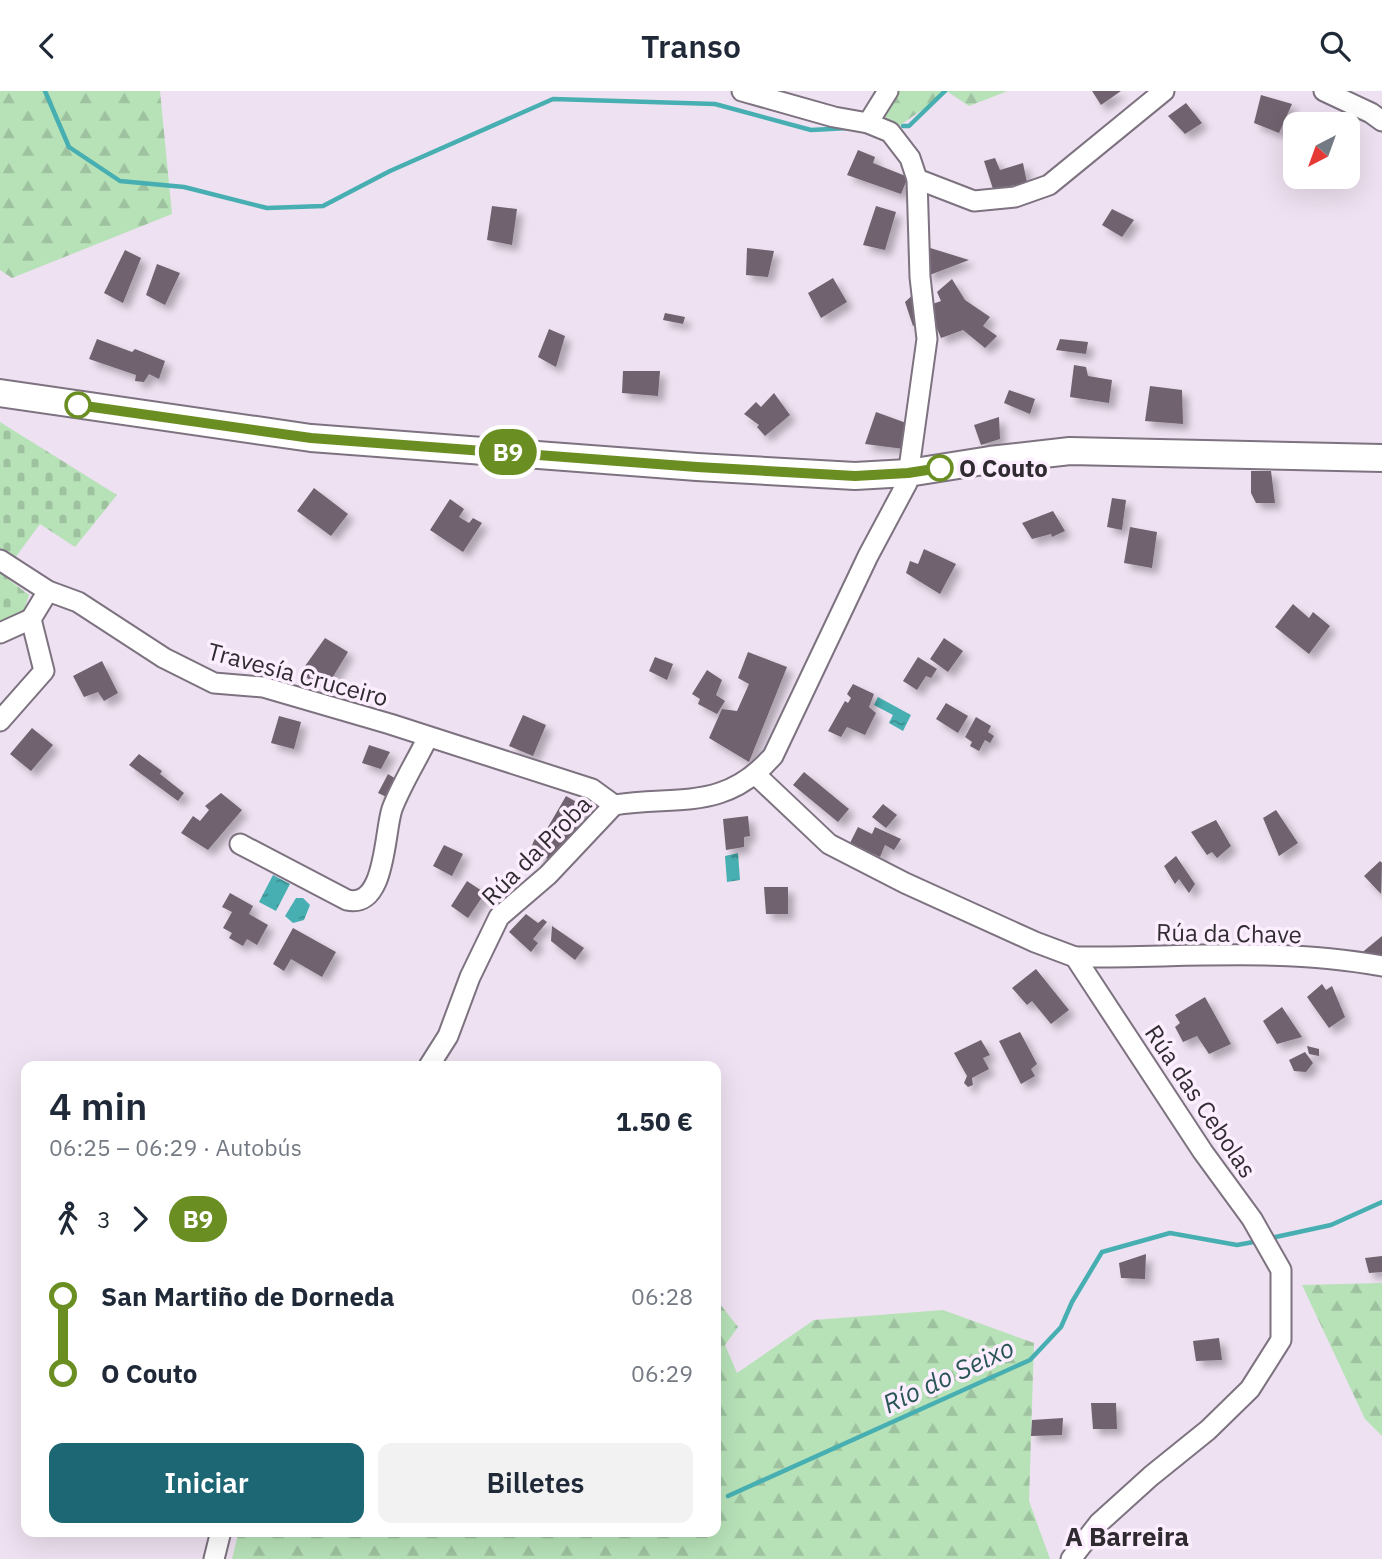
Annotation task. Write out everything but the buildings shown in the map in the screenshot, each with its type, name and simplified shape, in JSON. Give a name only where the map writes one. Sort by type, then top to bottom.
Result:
[{"type":"main road","points":[[0,393],[311,438],[855,476],[908,473],[1070,451],[1382,458]]},
{"type":"street","points":[[743,91],[834,117],[868,123],[890,132],[910,158],[917,179],[974,201],[1015,197],[1049,185],[1164,91]]},
{"type":"street","points":[[868,123],[888,91]]},
{"type":"street","points":[[1324,91],[1382,121]]},
{"type":"street","name":"Rúa da Proba","points":[[432,1061],[447,1036],[470,977],[499,917],[548,875],[614,805],[716,796],[756,775],[773,756],[800,703],[829,635],[906,483],[927,339],[920,277],[917,179]]},
{"type":"street","name":"Travesía Cruceiro","points":[[0,560],[48,591],[78,601],[164,658],[214,683],[263,687],[428,737],[592,789],[614,805]]},
{"type":"street","points":[[0,633],[31,619],[48,591]]},
{"type":"street","points":[[0,721],[44,671],[31,619]]},
{"type":"street","points":[[240,844],[347,900],[357,902],[368,897],[383,864],[392,810],[428,737]]},
{"type":"street","points":[[756,775],[829,844],[905,883],[1075,957]]},
{"type":"street","name":"Rúa da Chave","points":[[1075,957],[1265,955],[1362,962],[1382,966]]},
{"type":"street","name":"Rúa das Cebolas","points":[[1071,1559],[1099,1523],[1208,1430],[1250,1389],[1280,1341],[1281,1271],[1252,1219],[1203,1152],[1075,957]]},
{"type":"street","points":[[214,1559],[220,1537]]},
{"type":"green space","points":[[0,91],[160,91],[172,214],[12,278],[0,270]]},
{"type":"green space","points":[[874,91],[1008,91],[969,106],[948,92],[896,128],[869,102]]},
{"type":"green space","points":[[0,422],[117,495],[75,547],[40,524],[12,562],[0,552]]},
{"type":"green space","points":[[0,573],[29,595],[23,613],[0,624]]},
{"type":"green space","points":[[1382,1283],[1382,1436],[1365,1419],[1302,1285]]},
{"type":"green space","points":[[721,1305],[738,1327],[725,1345],[737,1373],[814,1320],[943,1310],[1034,1343],[1029,1501],[1050,1559],[232,1559],[238,1537],[721,1537]]},
{"type":"water","points":[[878,697],[911,715],[903,731],[889,723],[893,715],[874,705]]},
{"type":"water","points":[[738,853],[740,880],[727,882],[725,856]]},
{"type":"water","points":[[273,875],[290,884],[276,911],[259,902]]},
{"type":"water","points":[[296,898],[303,898],[310,905],[304,920],[293,923],[285,916]]},
{"type":"waterway","points":[[45,91],[69,147],[120,181],[184,187],[267,208],[323,206],[390,171],[553,99],[715,104],[811,130],[849,128]]},
{"type":"waterway","points":[[903,126],[909,126],[945,91]]},
{"type":"waterway","name":"Río do Seixo","points":[[1271,1238],[1331,1225],[1382,1202]]},
{"type":"waterway","name":"Río do Seixo","points":[[728,1496],[1030,1360],[1061,1327],[1072,1302],[1102,1252],[1170,1233],[1237,1245],[1259,1241]]},
{"type":"bus line","name":"B9","points":[[78,405],[279,435],[697,467],[855,476],[940,468]]},
{"type":"place","name":"O Couto","points":[[940,468]]},
{"type":"district","name":"A Barreira","points":[[1127,1536]]}]
